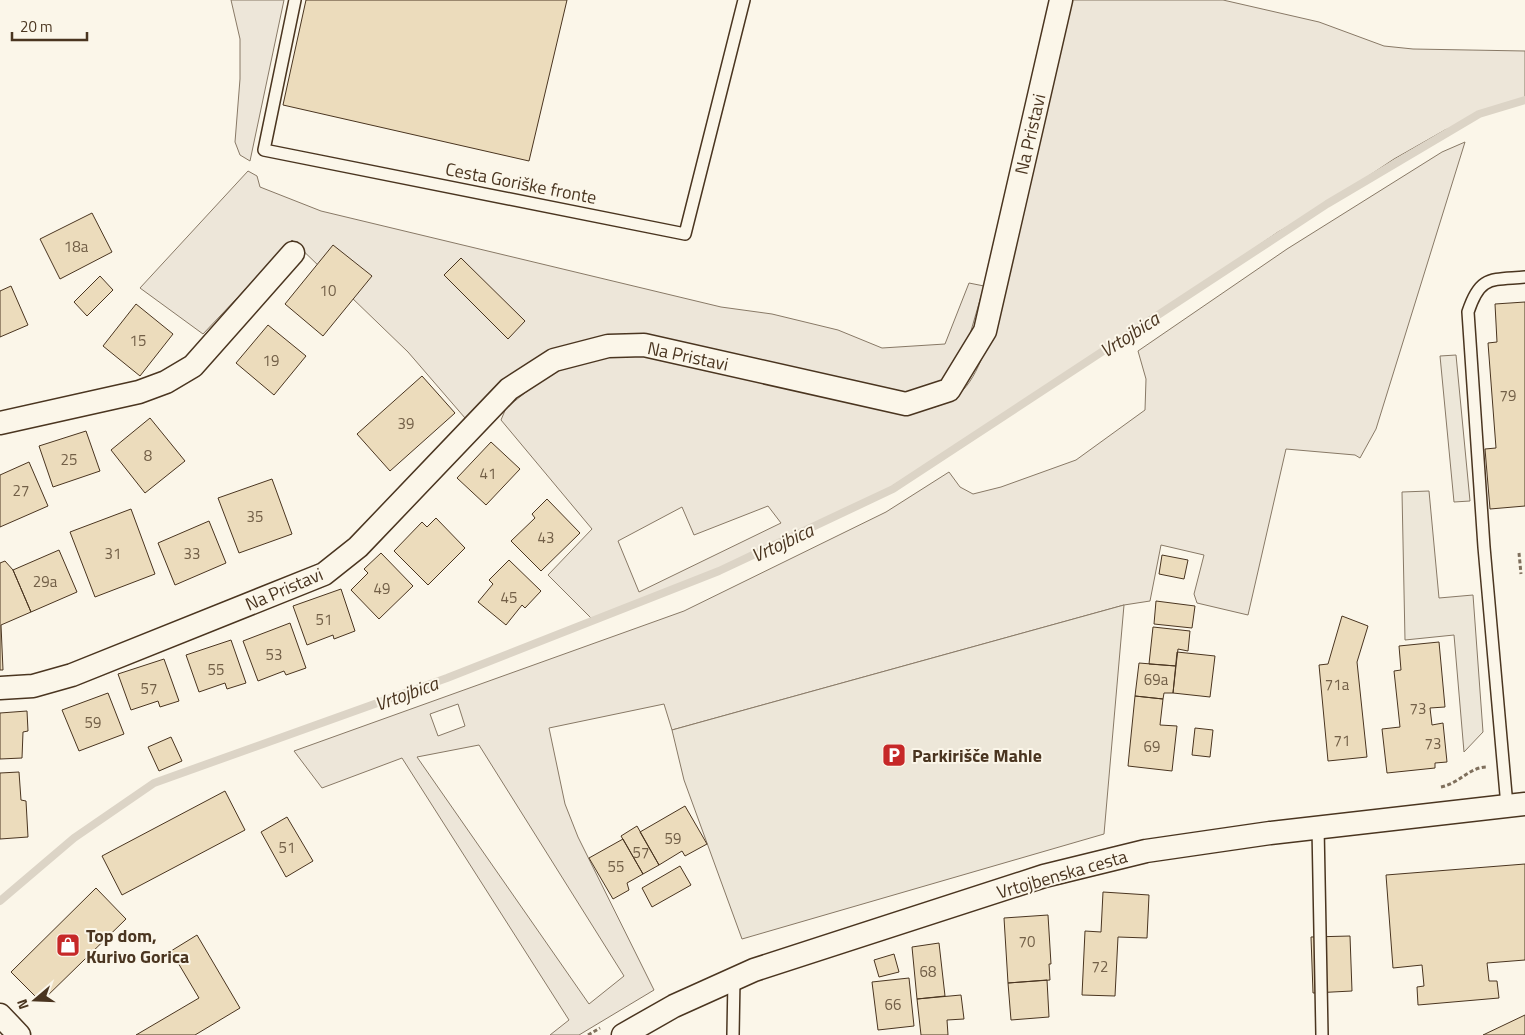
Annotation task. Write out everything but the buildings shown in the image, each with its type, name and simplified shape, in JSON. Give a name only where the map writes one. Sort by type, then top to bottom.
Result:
[{"type":"street","name":"Na Pristavi","points":[[0,688],[33,686],[72,674],[324,574],[358,547],[509,389],[554,360],[608,346],[644,345],[906,404],[949,390],[985,331],[1061,0]]},
{"type":"street","points":[[0,423],[139,392],[166,382],[193,366],[293,253]]},
{"type":"street","name":"Vrtojbenska cesta","points":[[623,1035],[674,1006],[754,970],[1054,874],[1146,851],[1318,828],[1516,805]]},
{"type":"street","points":[[0,1015],[19,1035]]},
{"type":"lane","name":"Cesta Goriške fronte","points":[[295,0],[264,150],[685,234],[744,0]]},
{"type":"lane","points":[[1516,805],[1484,547],[1468,312],[1475,291],[1491,280],[1525,276]]},
{"type":"lane","points":[[1318,828],[1322,1035]]},
{"type":"lane","points":[[733,1035],[734,979]]},
{"type":"path","points":[[1519,553],[1521,574]]},
{"type":"shaded area","points":[[231,0],[284,0],[250,161],[240,155],[235,142],[240,79],[240,39]]},
{"type":"shaded area","points":[[1068,0],[1223,0],[1319,22],[1384,46],[1413,49],[1525,51],[1525,98],[1445,130],[1394,159],[1319,209],[1278,232],[1091,361],[878,495],[718,574],[595,622],[548,575],[592,529],[501,420],[506,408],[550,373],[626,352],[916,411],[944,404],[962,391],[976,371],[987,345]],"holes":[[[768,506],[781,523],[639,592],[618,541],[682,507],[694,535]]]},
{"type":"shaded area","points":[[1465,142],[1376,429],[1360,458],[1355,455],[1286,449],[1248,615],[1197,603],[1194,594],[1204,555],[1161,545],[1150,601],[1124,605],[672,730],[664,704],[549,728],[565,804],[578,837],[654,990],[579,1035],[550,1035],[569,1020],[402,758],[322,788],[294,751],[684,611],[886,512],[949,472],[960,487],[973,494],[1001,487],[1076,460],[1145,410],[1146,379],[1138,351],[1287,249],[1442,152]],"holes":[[[458,704],[465,726],[438,736],[430,714]],[[479,745],[624,976],[589,1004],[417,757]]]},
{"type":"shaded area","points":[[248,171],[257,176],[260,187],[321,211],[721,307],[772,314],[838,330],[882,348],[945,344],[969,283],[984,286],[964,355],[941,385],[909,399],[632,335],[498,389],[465,418],[408,352],[292,240],[203,334],[140,288]]},
{"type":"shaded area","points":[[1456,355],[1470,501],[1454,502],[1440,356]]},
{"type":"shaded area","points":[[1429,491],[1439,598],[1473,595],[1483,732],[1464,752],[1454,635],[1405,640],[1402,492]]},
{"type":"shaded area","name":"Parkirišče Mahle","points":[[1124,605],[1104,834],[742,939],[684,780],[672,730]]},
{"type":"waterway","name":"Vrtojbica","points":[[0,901],[74,838],[154,783],[447,678],[719,571],[893,489],[1327,204],[1479,114],[1525,100]]},
{"type":"place","name":"Parkirišče Mahle","points":[[894,755]]},
{"type":"place","name":"Top dom, Kurivo Gorica","points":[[68,945]]}]
